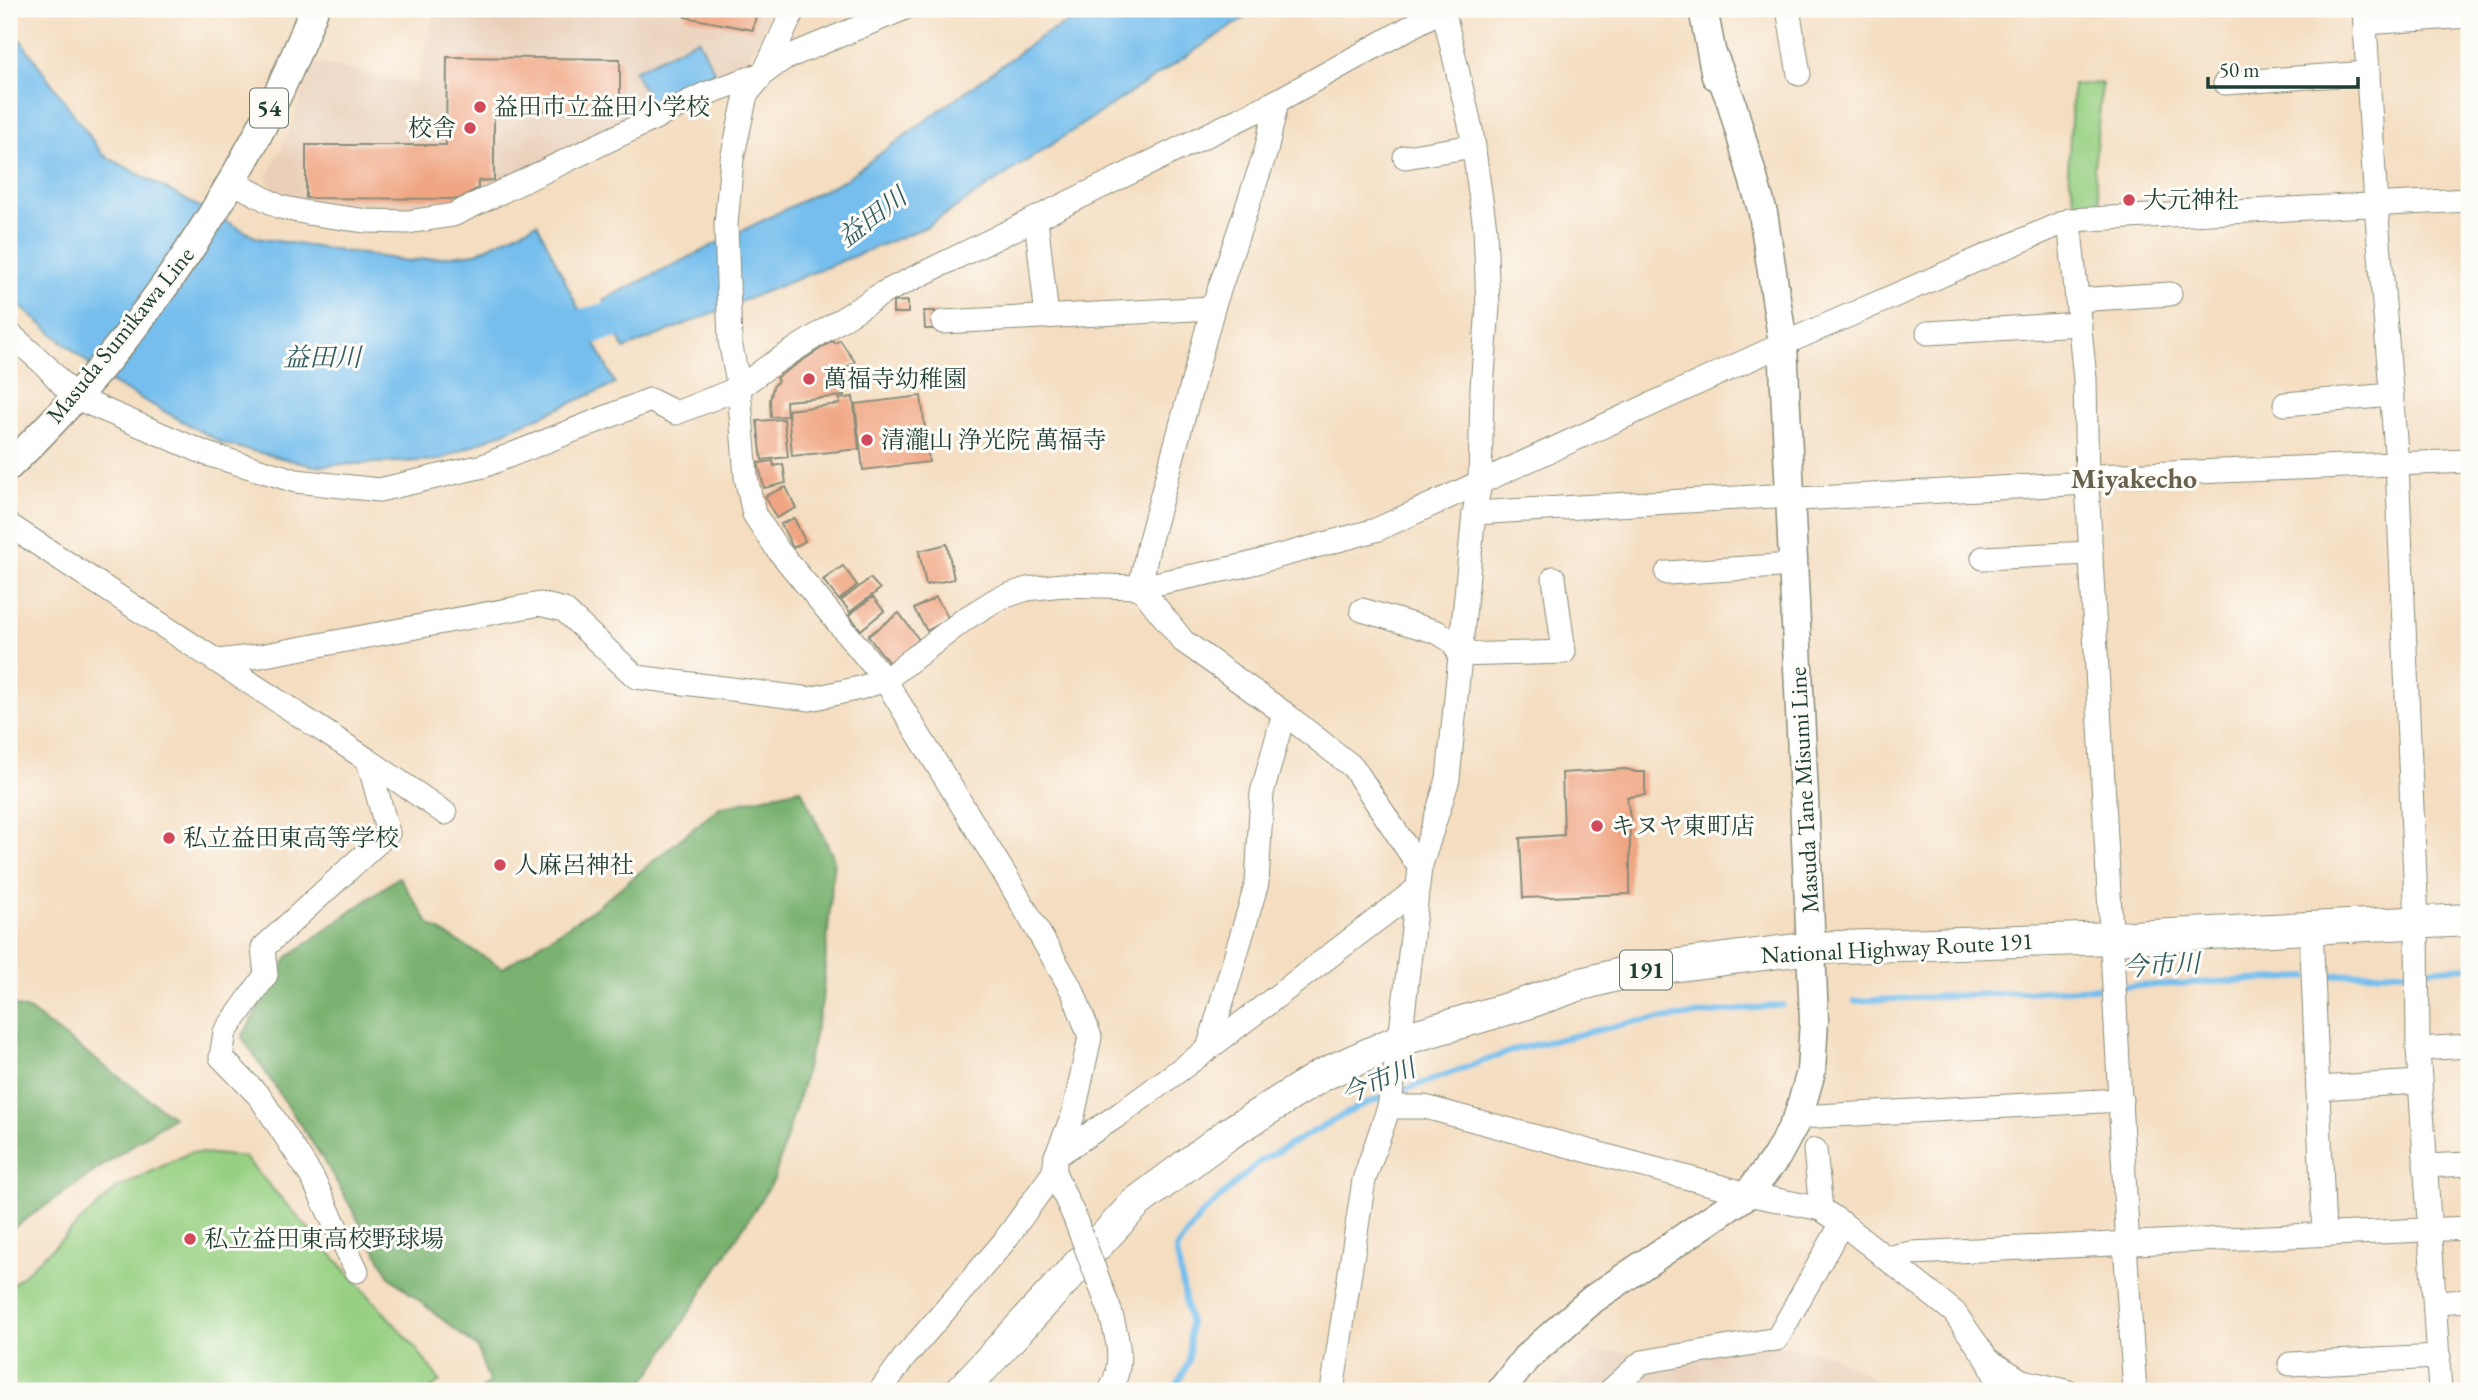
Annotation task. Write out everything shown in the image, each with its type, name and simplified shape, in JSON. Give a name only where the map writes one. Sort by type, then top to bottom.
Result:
[{"type":"highway","name":"National Highway Route 191","points":[[961,1391],[1136,1203],[1228,1134],[1322,1076],[1400,1040],[1632,971],[1811,948],[2111,938],[2469,920]]},
{"type":"main road","name":"Masuda Sumikawa Line","points":[[9,466],[82,388],[140,318],[193,247],[278,91],[314,9]]},
{"type":"main road","name":"Masuda Tane Misumi Line","points":[[1500,1391],[1526,1358],[1593,1299],[1748,1194],[1777,1156],[1798,1116],[1811,1072],[1814,1020],[1783,344],[1760,201],[1731,101],[1714,58],[1703,9]]},
{"type":"street","points":[[224,193],[308,213],[366,221],[408,222],[453,215],[705,94],[764,73],[793,9]]},
{"type":"street","points":[[880,1391],[904,1358],[1003,1243],[1055,1164],[1073,1116],[1090,1037],[1073,992],[1010,883],[885,680],[778,551],[754,514],[746,477],[739,388],[730,341],[726,225],[732,159],[746,95],[764,73],[783,59],[903,9]]},
{"type":"street","points":[[9,333],[46,366],[207,454],[296,481],[379,490],[482,466],[650,400],[676,413],[739,388],[883,293],[1277,101],[1443,9],[1474,146],[1485,228],[1488,307],[1482,387],[1480,484],[1474,513],[1448,779],[1418,879],[1400,1040],[1389,1107],[1364,1180],[1332,1391]]},
{"type":"street","points":[[1788,9],[1800,74]]},
{"type":"street","points":[[2440,1391],[2418,1049],[2417,923],[2398,464],[2376,205],[2365,16],[2469,16]]},
{"type":"street","points":[[2225,83],[2368,73]]},
{"type":"street","points":[[1140,587],[1149,543],[1213,308],[1266,151],[1277,101]]},
{"type":"street","points":[[1405,157],[1474,146]]},
{"type":"street","points":[[218,661],[260,656],[540,604],[564,610],[636,677],[810,699],[885,680],[965,619],[997,600],[1027,589],[1062,585],[1140,587],[1242,566],[1376,530],[1783,344],[2069,220],[2469,200]]},
{"type":"street","points":[[1036,219],[1047,317]]},
{"type":"street","points":[[2069,220],[2085,379],[2087,483],[2121,1100],[2127,1230],[2125,1244],[2135,1391]]},
{"type":"street","points":[[2077,300],[2171,294]]},
{"type":"street","points":[[943,322],[1213,308]]},
{"type":"street","points":[[1928,333],[2080,324]]},
{"type":"street","points":[[2285,404],[2392,395]]},
{"type":"street","points":[[1474,513],[1790,495],[1799,499],[2087,483],[2096,476],[2469,461]]},
{"type":"street","points":[[9,525],[369,760],[445,813]]},
{"type":"street","points":[[1983,558],[2091,553]]},
{"type":"street","points":[[1667,573],[1794,565]]},
{"type":"street","points":[[1460,655],[1564,652],[1554,579]]},
{"type":"street","points":[[1140,587],[1183,641],[1284,713],[1353,767],[1418,879]]},
{"type":"street","points":[[1362,610],[1437,632],[1452,642],[1460,655]]},
{"type":"street","points":[[1208,1049],[1256,883],[1262,793],[1284,713]]},
{"type":"street","points":[[357,1271],[312,1177],[260,1097],[221,1057],[225,1032],[266,975],[263,948],[388,833],[369,760]]},
{"type":"street","points":[[1055,1164],[1208,1049],[1418,879]]},
{"type":"street","points":[[2311,927],[2324,1234]]},
{"type":"street","points":[[2418,1049],[2469,1046]]},
{"type":"street","points":[[2318,1088],[2420,1082]]},
{"type":"street","points":[[1798,1116],[2121,1100]]},
{"type":"street","points":[[1389,1107],[1426,1107],[1748,1194],[1821,1209],[1954,1312],[1988,1360],[2002,1391]]},
{"type":"street","points":[[1815,1150],[1821,1209]]},
{"type":"street","points":[[1055,1164],[1110,1311],[1120,1346],[1116,1381],[1110,1391]]},
{"type":"street","points":[[2425,1166],[2469,1164]]},
{"type":"street","points":[[1610,1391],[1642,1362],[1777,1339],[1842,1223]]},
{"type":"street","points":[[1885,1258],[1911,1253],[2469,1228]]},
{"type":"street","points":[[2435,1302],[2469,1300]]},
{"type":"street","points":[[2290,1364],[2439,1357]]},
{"type":"street","points":[[1988,1360],[2022,1381],[2066,1391]]},
{"type":"shaded area","name":"益田市立益田小学校","points":[[435,9],[771,9],[744,69],[464,203],[414,210],[305,204],[277,192],[266,178],[290,130],[314,62],[417,84]]},
{"type":"shaded area","points":[[1781,1346],[1830,1354],[1897,1391],[1548,1391],[1595,1353]]},
{"type":"green space","points":[[2102,83],[2094,169],[2102,212],[2078,214],[2068,171],[2073,85]]},
{"type":"green space","points":[[801,789],[834,859],[822,1002],[802,1086],[774,1179],[650,1374],[635,1391],[479,1391],[489,1382],[477,1347],[391,1278],[327,1165],[242,1037],[288,957],[399,877],[430,925],[503,968],[594,909],[720,807]]},
{"type":"green space","points":[[9,1004],[30,1011],[173,1117],[9,1231]]},
{"type":"green space","name":"私立益田東高校野球場","points":[[191,1152],[244,1157],[415,1347],[440,1381],[429,1391],[9,1391],[9,1288],[116,1189]]},
{"type":"water","name":"益田川","points":[[1096,9],[1258,9],[926,227],[624,349],[603,300],[844,180],[1043,35]]},
{"type":"water","name":"益田川","points":[[9,24],[103,155],[257,238],[408,261],[476,253],[537,223],[615,384],[439,460],[314,466],[224,444],[112,383],[9,297]]},
{"type":"water","points":[[698,39],[715,73],[651,104],[634,71]]},
{"type":"building","points":[[687,9],[757,9],[753,30],[685,17]]},
{"type":"building","name":"校舎","points":[[447,57],[620,59],[620,112],[494,110],[494,180],[478,181],[478,188],[459,199],[306,198],[306,145],[446,145]]},
{"type":"building","points":[[908,301],[908,313],[893,313],[893,302]]},
{"type":"building","points":[[924,311],[935,311],[936,329],[925,329]]},
{"type":"building","points":[[840,340],[855,362],[842,370],[844,396],[786,401],[787,416],[771,417],[770,400],[773,387],[778,381],[776,378],[832,341],[835,343]]},
{"type":"building","points":[[921,396],[929,462],[863,470],[855,404]]},
{"type":"building","points":[[853,397],[859,449],[792,456],[788,410],[840,404],[839,399]]},
{"type":"building","points":[[784,419],[788,457],[762,460],[757,421]]},
{"type":"building","points":[[773,461],[774,466],[783,464],[786,483],[764,488],[758,463]]},
{"type":"building","points":[[786,487],[796,508],[776,518],[765,496]]},
{"type":"building","points":[[794,518],[805,541],[793,548],[781,524]]},
{"type":"building","points":[[947,544],[954,579],[926,585],[919,551]]},
{"type":"building","points":[[843,566],[857,585],[839,600],[823,580]]},
{"type":"building","points":[[870,578],[880,589],[850,612],[841,601]]},
{"type":"building","points":[[873,597],[884,611],[861,630],[849,615]]},
{"type":"building","points":[[936,597],[949,619],[927,631],[914,609]]},
{"type":"building","points":[[899,613],[920,641],[890,664],[868,636]]},
{"type":"building","name":"キヌヤ東町店","points":[[1626,769],[1645,772],[1645,795],[1627,797],[1630,818],[1630,894],[1523,898],[1520,838],[1564,835],[1562,773]]},
{"type":"waterway","name":"益田川","points":[[539,336],[660,308]]},
{"type":"waterway","name":"今市川","points":[[2423,970],[2469,967]]},
{"type":"waterway","name":"今市川","points":[[2318,976],[2412,971]]},
{"type":"waterway","name":"今市川","points":[[1855,1001],[2307,977]]},
{"type":"waterway","name":"今市川","points":[[1396,1093],[1517,1049],[1633,1022],[1782,1005]]},
{"type":"waterway","name":"今市川","points":[[1174,1391],[1189,1361],[1190,1325],[1176,1249],[1199,1217],[1260,1161],[1358,1107],[1386,1096]]},
{"type":"place","name":"益田市立益田小学校","points":[[480,107]]},
{"type":"place","name":"校舎","points":[[470,128]]},
{"type":"place","name":"大元神社","points":[[2129,200]]},
{"type":"place","name":"萬福寺幼稚園","points":[[809,379]]},
{"type":"place","name":"清瀧山 浄光院 萬福寺","points":[[867,440]]},
{"type":"place","name":"キヌヤ東町店","points":[[1597,826]]},
{"type":"place","name":"私立益田東高等学校","points":[[169,838]]},
{"type":"place","name":"人麻呂神社","points":[[500,865]]},
{"type":"place","name":"私立益田東高校野球場","points":[[190,1239]]},
{"type":"district","name":"Miyakecho","points":[[2134,478]]}]
